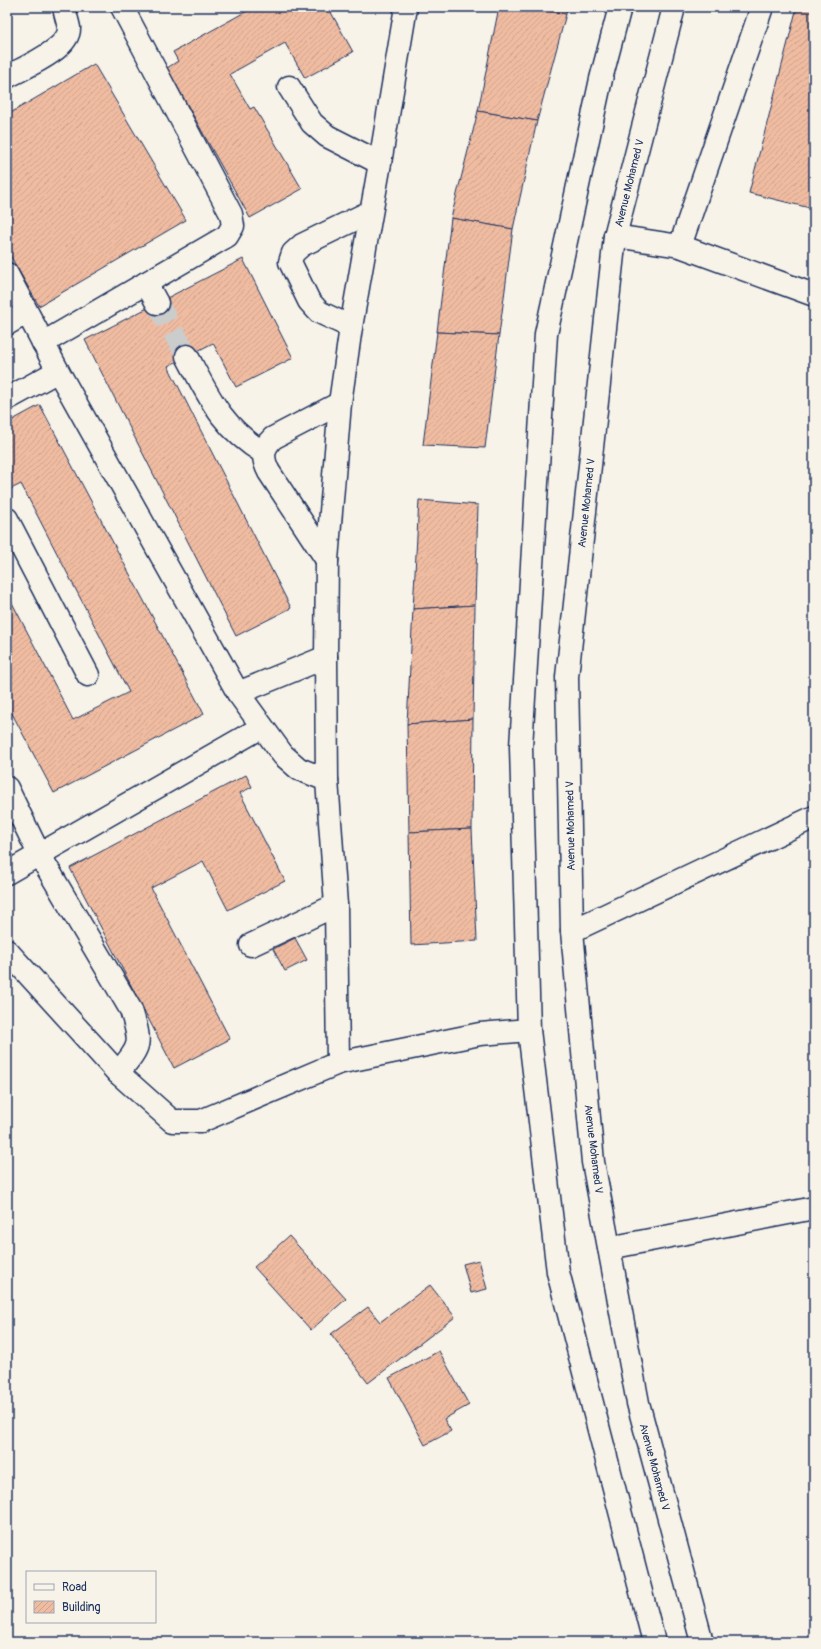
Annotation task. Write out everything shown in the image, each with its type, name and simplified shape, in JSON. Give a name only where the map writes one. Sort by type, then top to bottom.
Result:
[{"type":"street","points":[[7,77],[55,50],[65,41],[69,30],[64,7]]},
{"type":"street","points":[[43,343],[227,236],[233,226],[231,214],[122,7]]},
{"type":"street","points":[[338,1063],[336,905],[327,780],[327,560],[340,403],[370,212],[380,163],[406,7]]},
{"type":"street","points":[[620,7],[601,79],[546,334],[521,747],[529,1030],[558,1272],[654,1642]]},
{"type":"street","name":"Avenue Mohamed V","points":[[674,7],[615,236],[567,677],[572,931],[593,1162],[638,1403],[702,1642]]},
{"type":"street","points":[[680,246],[762,7]]},
{"type":"street","points":[[289,87],[312,122],[327,136],[380,163]]},
{"type":"street","points":[[351,327],[319,312],[309,301],[290,262],[293,253],[302,245],[370,212]]},
{"type":"street","points":[[615,236],[680,246],[814,295]]},
{"type":"street","points":[[7,274],[26,313],[238,693],[283,755],[299,769],[327,780]]},
{"type":"street","points":[[146,283],[157,303]]},
{"type":"street","points":[[7,324],[26,313]]},
{"type":"street","points":[[186,356],[224,420],[244,440],[264,453]]},
{"type":"street","points":[[7,399],[58,371]]},
{"type":"street","points":[[327,560],[269,472],[264,463],[264,453],[268,443],[273,438],[340,403]]},
{"type":"street","points":[[7,519],[88,675]]},
{"type":"street","points":[[238,693],[326,657]]},
{"type":"street","points":[[7,873],[262,727]]},
{"type":"street","points":[[7,788],[39,854],[131,1010],[138,1031],[138,1049],[118,1073]]},
{"type":"street","points":[[572,931],[814,817]]},
{"type":"street","points":[[251,945],[336,905]]},
{"type":"street","points":[[7,951],[118,1073],[172,1121],[201,1121],[338,1063],[480,1034],[529,1030]]},
{"type":"street","points":[[609,1248],[814,1208]]},
{"type":"building","points":[[254,7],[328,7],[353,52],[305,78],[285,43],[230,74],[250,109],[254,107],[302,189],[250,218],[167,68],[178,61],[173,52]]},
{"type":"building","points":[[499,7],[530,7],[566,14],[537,121],[478,111]]},
{"type":"building","points":[[530,7],[567,7],[566,14]]},
{"type":"building","points":[[797,7],[814,7],[814,209],[749,193]]},
{"type":"building","points":[[94,64],[186,220],[39,306],[7,250],[7,115]]},
{"type":"building","points":[[478,111],[537,121],[513,229],[451,218]]},
{"type":"building","points":[[451,218],[513,229],[499,335],[437,332]]},
{"type":"building","points":[[243,259],[293,358],[236,387],[213,343],[168,366],[291,608],[236,636],[85,340]]},
{"type":"building","points":[[437,332],[499,335],[485,448],[423,445]]},
{"type":"building","points":[[40,405],[204,714],[54,793],[7,704],[7,593],[73,720],[129,692],[21,484],[7,491],[7,423]]},
{"type":"building","points":[[419,500],[478,505],[475,605],[413,609]]},
{"type":"building","points":[[475,605],[473,719],[407,724],[413,609]]},
{"type":"building","points":[[473,719],[472,829],[409,832],[407,724]]},
{"type":"building","points":[[246,775],[252,787],[240,793],[285,881],[228,910],[203,861],[151,888],[230,1039],[174,1068],[70,868]]},
{"type":"building","points":[[472,829],[477,941],[411,945],[409,832]]},
{"type":"building","points":[[295,938],[307,960],[285,971],[273,949]]},
{"type":"building","points":[[289,1236],[346,1299],[311,1330],[254,1267]]},
{"type":"building","points":[[479,1260],[487,1289],[471,1293],[463,1264]]},
{"type":"building","points":[[430,1285],[455,1317],[368,1383],[331,1334],[368,1307],[380,1322]]},
{"type":"building","points":[[439,1351],[469,1405],[444,1419],[451,1431],[425,1445],[389,1378]]},
{"type":"tunnel","points":[[157,303],[187,356]]}]
